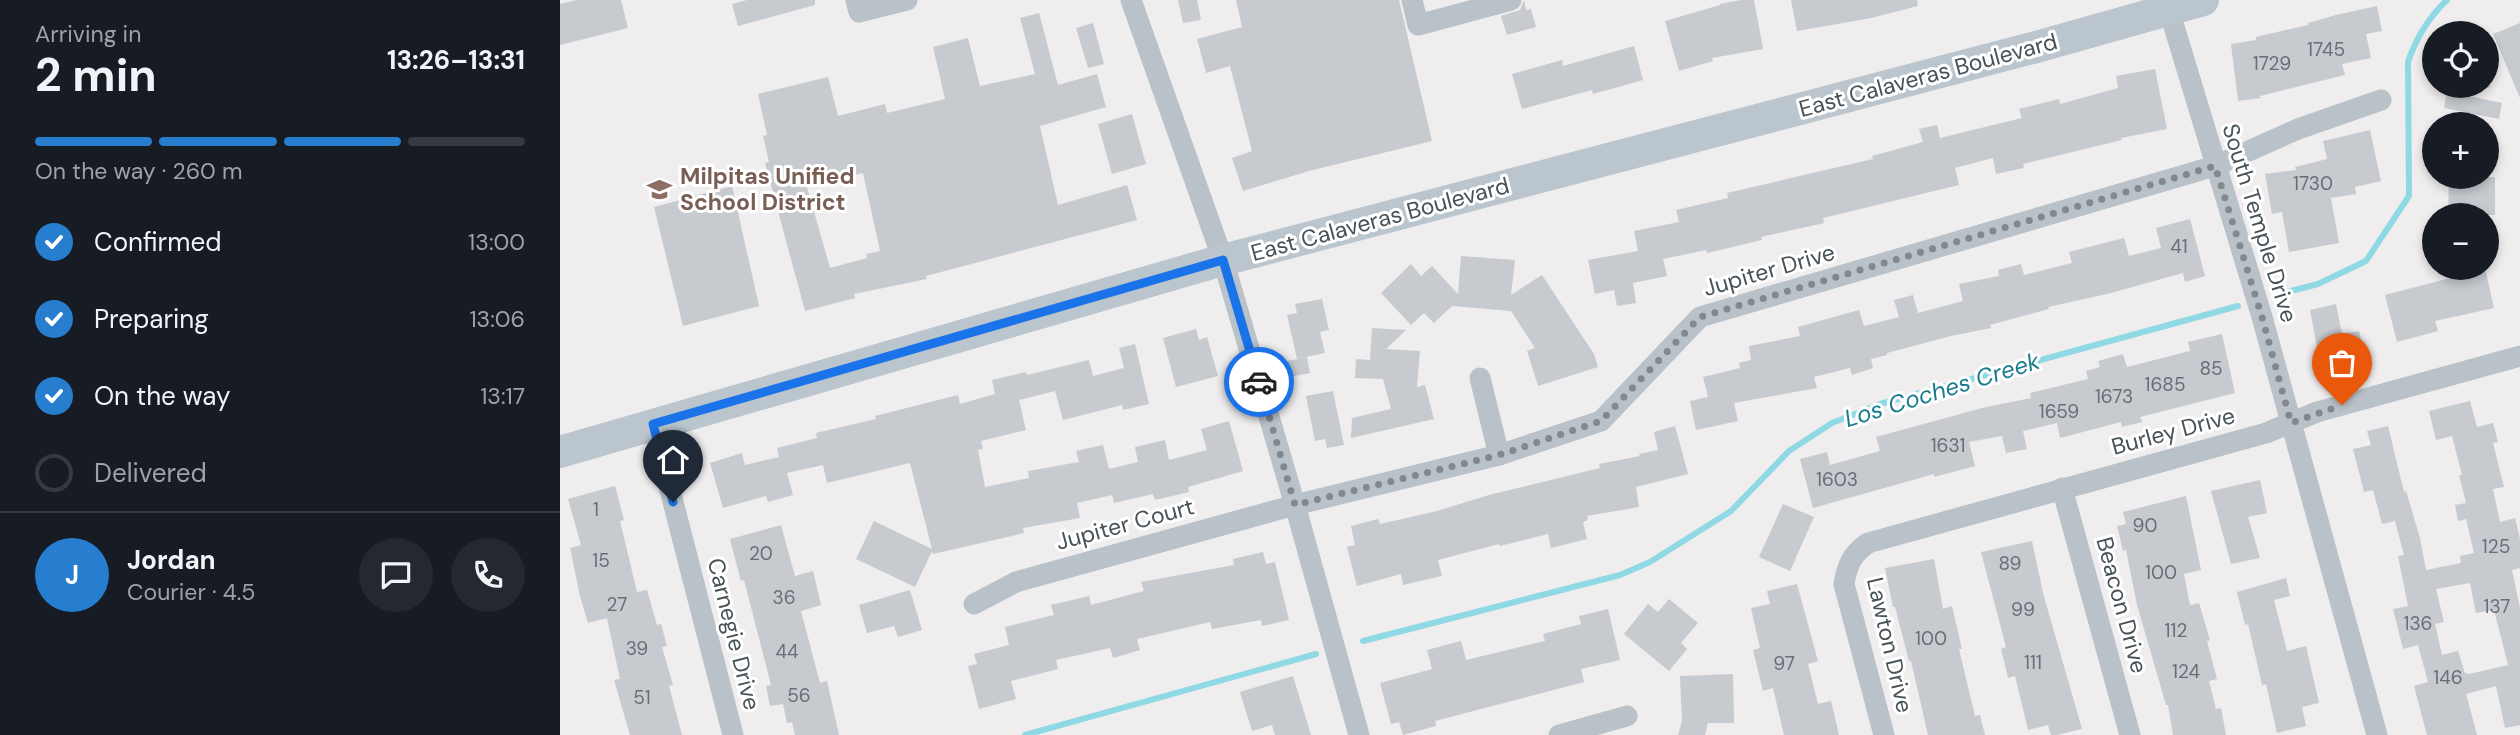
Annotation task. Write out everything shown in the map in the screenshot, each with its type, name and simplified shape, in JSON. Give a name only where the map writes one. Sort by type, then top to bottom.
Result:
[{"type":"main road","name":"East Calaveras Boulevard","points":[[560,452],[1223,260],[2027,50],[2168,5],[2203,0]]},
{"type":"street","points":[[857,6],[907,0]]},
{"type":"street","points":[[1131,0],[1223,260],[1359,735]]},
{"type":"street","points":[[1412,0],[1419,25],[1511,0]]},
{"type":"street","name":"South Temple Drive","points":[[2168,5],[2262,317],[2377,735]]},
{"type":"street","name":"Jupiter Drive","points":[[1295,505],[1499,455],[1601,421],[1700,317],[2215,166],[2298,129],[2381,100]]},
{"type":"street","name":"Burley Drive","points":[[1847,566],[1855,552],[1868,543],[2266,433],[2318,412],[2520,356]]},
{"type":"street","points":[[1480,378],[1499,455]]},
{"type":"street","name":"Carnegie Drive","points":[[653,424],[733,735]]},
{"type":"street","name":"Beacon Drive","points":[[2063,488],[2130,735]]},
{"type":"street","name":"Jupiter Court","points":[[974,604],[1016,582],[1295,505]]},
{"type":"street","name":"Lawton Drive","points":[[1847,566],[1844,584],[1884,735]]},
{"type":"street","points":[[1559,735],[1627,716]]},
{"type":"building","points":[[577,0],[621,0],[628,28],[560,45],[560,4]]},
{"type":"building","points":[[747,0],[815,0],[815,5],[738,26],[732,4]]},
{"type":"building","points":[[1178,0],[1197,0],[1201,20],[1183,23]]},
{"type":"building","points":[[1236,0],[1399,0],[1432,141],[1309,171],[1243,191],[1232,158],[1252,151],[1230,66],[1206,73],[1197,39],[1242,27]]},
{"type":"building","points":[[1524,0],[1526,10],[1531,9],[1536,27],[1507,35],[1501,16],[1520,10]]},
{"type":"building","points":[[1741,0],[1754,0],[1763,49],[1712,58],[1713,61],[1679,71],[1665,21]]},
{"type":"building","points":[[1791,0],[1917,0],[1918,6],[1871,18],[1797,31]]},
{"type":"building","points":[[2377,6],[2382,31],[2366,34],[2371,58],[2342,64],[2345,75],[2260,96],[2261,98],[2238,101],[2231,44],[2256,40],[2256,37]]},
{"type":"building","points":[[1039,13],[1058,85],[1097,74],[1106,107],[1040,126],[1058,205],[1127,185],[1137,220],[926,276],[927,279],[854,294],[855,298],[805,311],[765,163],[769,162],[763,136],[767,135],[758,94],[828,77],[838,116],[885,104],[887,113],[945,99],[933,47],[968,38],[980,86],[1035,74],[1020,18]],"holes":[[[863,173],[880,251],[866,254],[867,258],[830,268],[807,187]]]},
{"type":"building","points":[[1093,23],[1104,64],[1088,68],[1076,28]]},
{"type":"building","points":[[2520,23],[2520,98],[2499,48],[2499,32]]},
{"type":"building","points":[[1634,46],[1643,80],[1593,94],[1592,90],[1522,109],[1512,74],[1562,60],[1563,66]]},
{"type":"building","points":[[2155,69],[2167,129],[2121,138],[2122,140],[2023,164],[2024,168],[1996,174],[1993,158],[1955,168],[1959,185],[1823,218],[1824,223],[1761,237],[1762,240],[1707,253],[1706,250],[1663,259],[1667,276],[1633,283],[1636,303],[1617,306],[1614,290],[1595,294],[1588,260],[1638,251],[1634,231],[1679,222],[1676,210],[1728,198],[1727,193],[1873,159],[1872,156],[1923,142],[1919,129],[1937,125],[1940,138],[2022,118],[2019,109],[2059,99],[2060,104],[2118,88],[2116,76]]},
{"type":"building","points":[[2446,98],[2478,98],[2502,103],[2499,119],[2499,112],[2464,112],[2444,108]]},
{"type":"building","points":[[1132,114],[1146,164],[1112,174],[1098,124]]},
{"type":"building","points":[[2370,130],[2381,181],[2355,187],[2356,194],[2331,198],[2339,243],[2289,252],[2282,212],[2272,214],[2265,174],[2296,170],[2295,167],[2327,159],[2323,141]]},
{"type":"building","points":[[732,186],[759,306],[683,326],[654,207]]},
{"type":"building","points":[[2449,189],[2495,189],[2495,203],[2448,203]]},
{"type":"building","points":[[2190,219],[2205,276],[2185,282],[2183,273],[2048,307],[2049,309],[1990,325],[1991,328],[1887,353],[1871,359],[1873,368],[1852,375],[1850,368],[1814,377],[1817,388],[1734,403],[1738,421],[1696,430],[1690,401],[1708,397],[1703,377],[1740,368],[1739,363],[1751,360],[1749,346],[1800,336],[1798,327],[1859,310],[1864,326],[1899,317],[1894,300],[1913,295],[1918,313],[1963,301],[1959,284],[1999,276],[1998,270],[2021,264],[2024,275],[2072,263],[2069,252],[2124,238],[2129,256],[2161,248],[2156,228]]},
{"type":"building","points":[[1461,256],[1515,260],[1511,295],[1542,275],[1594,354],[1598,367],[1538,386],[1527,351],[1535,348],[1511,311],[1452,306],[1434,323],[1424,313],[1411,325],[1381,293],[1411,264],[1421,276],[1432,266],[1458,294]]},
{"type":"building","points":[[2443,280],[2488,280],[2494,308],[2435,321],[2438,331],[2397,342],[2385,295]]},
{"type":"building","points":[[1322,299],[1329,330],[1320,332],[1325,353],[1297,359],[1287,315],[1297,313],[1295,304]]},
{"type":"building","points":[[2336,304],[2342,334],[2359,331],[2363,349],[2319,357],[2310,310]]},
{"type":"building","points":[[1372,328],[1406,330],[1386,349],[1420,351],[1417,387],[1425,385],[1434,419],[1351,438],[1352,418],[1391,409],[1383,379],[1355,378],[1356,359],[1370,360]]},
{"type":"building","points":[[1196,329],[1199,340],[1207,337],[1218,376],[1176,387],[1163,338]]},
{"type":"building","points":[[2222,334],[2235,393],[2140,417],[2142,422],[2122,427],[2121,422],[2060,438],[2057,423],[2023,431],[2027,449],[2006,453],[2002,436],[1969,442],[1975,466],[1934,477],[1934,474],[1813,508],[1800,459],[1827,452],[1830,465],[1880,451],[1876,437],[1982,408],[2031,398],[2030,393],[2088,379],[2086,371],[2100,367],[2098,361],[2123,354],[2127,367],[2190,351],[2188,342]]},
{"type":"building","points":[[1135,344],[1149,404],[1123,410],[1122,405],[1063,420],[1055,391],[1019,400],[1026,430],[981,441],[983,449],[978,450],[985,487],[1029,478],[1028,471],[1079,462],[1076,451],[1103,445],[1109,469],[1138,462],[1135,447],[1165,440],[1169,460],[1207,450],[1201,429],[1229,421],[1243,471],[1188,487],[1189,492],[1155,500],[1153,494],[1114,503],[1112,495],[1077,503],[1080,518],[1023,528],[1024,533],[933,554],[932,551],[915,587],[856,559],[874,521],[932,549],[910,463],[827,483],[823,465],[787,473],[793,495],[768,502],[766,496],[723,508],[710,463],[742,453],[745,465],[779,457],[777,448],[817,438],[816,433],[958,395],[960,404],[995,394],[992,380],[1026,372],[1027,375],[1089,360],[1093,376],[1124,368],[1119,348]]},
{"type":"building","points":[[1307,357],[1310,373],[1290,377],[1287,361]]},
{"type":"building","points":[[1333,391],[1344,445],[1327,448],[1325,439],[1315,441],[1306,396]]},
{"type":"building","points":[[2470,401],[2477,427],[2493,423],[2498,442],[2493,443],[2504,487],[2493,489],[2500,522],[2515,518],[2520,539],[2520,568],[2512,570],[2520,608],[2520,725],[2505,728],[2496,686],[2466,694],[2477,735],[2427,735],[2414,686],[2428,682],[2418,645],[2403,649],[2393,609],[2408,606],[2398,556],[2404,555],[2395,521],[2382,524],[2373,490],[2364,492],[2353,449],[2371,445],[2367,431],[2388,426],[2404,492],[2406,491],[2420,538],[2426,570],[2461,563],[2460,556],[2474,553],[2466,519],[2458,521],[2455,505],[2466,503],[2459,475],[2462,475],[2452,436],[2436,440],[2429,411]],"holes":[[[2470,583],[2476,613],[2494,610],[2508,665],[2469,674],[2465,673],[2458,651],[2442,655],[2435,624],[2444,622],[2436,589]]]},
{"type":"building","points":[[1675,426],[1688,474],[1636,487],[1639,507],[1587,516],[1588,520],[1583,522],[1587,539],[1551,548],[1548,534],[1500,546],[1499,544],[1438,560],[1442,576],[1403,585],[1401,574],[1357,586],[1347,547],[1355,545],[1351,526],[1378,519],[1380,524],[1437,511],[1489,495],[1600,468],[1599,464],[1640,456],[1639,454],[1658,450],[1654,432]]},
{"type":"building","points":[[2260,480],[2267,513],[2248,517],[2260,558],[2231,564],[2211,491]]},
{"type":"building","points":[[615,486],[624,520],[620,521],[637,592],[647,590],[657,625],[661,624],[667,646],[662,647],[673,685],[669,686],[682,735],[630,735],[614,680],[620,679],[607,618],[588,623],[580,596],[570,548],[581,545],[568,499]]},
{"type":"building","points":[[2186,496],[2201,570],[2184,574],[2190,605],[2199,603],[2210,640],[2207,641],[2217,679],[2209,681],[2216,709],[2221,708],[2226,735],[2173,735],[2168,705],[2137,605],[2126,550],[2123,551],[2117,526],[2126,524],[2123,512]]},
{"type":"building","points":[[1783,504],[1814,517],[1790,571],[1759,557]]},
{"type":"building","points":[[781,525],[795,576],[813,571],[821,605],[801,611],[820,683],[827,681],[839,735],[795,735],[792,722],[787,723],[783,704],[770,706],[766,686],[771,685],[744,580],[741,581],[730,539]]},
{"type":"building","points":[[2032,541],[2043,593],[2082,729],[2057,735],[2051,735],[2048,725],[2028,730],[2015,676],[2008,678],[2001,649],[2006,647],[1981,552]]},
{"type":"building","points":[[1263,552],[1266,564],[1275,562],[1289,620],[1262,626],[1261,620],[1212,629],[1210,622],[1137,639],[1140,650],[1113,658],[1110,648],[1056,660],[1058,669],[1011,681],[1016,699],[979,709],[968,666],[977,664],[974,654],[1009,645],[1005,627],[1054,615],[1051,605],[1089,596],[1091,605],[1144,591],[1141,582],[1234,565],[1233,559]]},
{"type":"building","points":[[1934,559],[1943,609],[1952,606],[1975,716],[1980,715],[1985,735],[1928,735],[1885,568]]},
{"type":"building","points":[[2286,578],[2290,596],[2274,600],[2287,651],[2306,646],[2319,703],[2302,707],[2306,726],[2277,733],[2266,684],[2262,685],[2248,624],[2245,625],[2237,592]]},
{"type":"building","points":[[1797,584],[1818,661],[1808,664],[1818,704],[1831,701],[1839,735],[1784,735],[1773,688],[1763,691],[1753,650],[1760,648],[1751,608],[1770,604],[1767,591]]},
{"type":"building","points":[[910,590],[922,630],[898,637],[894,626],[867,633],[859,605]]},
{"type":"building","points":[[1669,599],[1698,623],[1681,643],[1687,649],[1669,671],[1624,634],[1648,604],[1658,612]]},
{"type":"building","points":[[1608,609],[1620,660],[1581,669],[1584,682],[1435,721],[1436,726],[1403,735],[1399,722],[1391,724],[1380,683],[1432,669],[1427,650],[1461,641],[1466,660],[1545,641],[1543,634],[1581,624],[1579,616]]},
{"type":"building","points":[[1733,674],[1734,723],[1708,723],[1705,735],[1678,735],[1682,721],[1680,676]]},
{"type":"building","points":[[1293,676],[1311,735],[1275,735],[1272,725],[1252,731],[1240,692]]},
{"type":"waterway","name":"Los Coches Creek","points":[[2287,292],[2318,284],[2366,261],[2409,196],[2408,62],[2423,29],[2447,0]]},
{"type":"waterway","name":"Los Coches Creek","points":[[1363,641],[1620,575],[1650,562],[1731,511],[1789,451],[1832,423],[1880,404],[2238,306]]},
{"type":"waterway","name":"Los Coches Creek","points":[[1025,735],[1316,654]]},
{"type":"way so far","points":[[1259,382],[1295,505],[1499,455],[1601,421],[1700,317],[2215,166],[2262,317],[2291,423],[2342,405]]},
{"type":"place","name":"Milpitas Unified School District","points":[[660,189]]},
{"type":"route","points":[[673,502],[653,424],[1223,260],[1259,382]]}]
